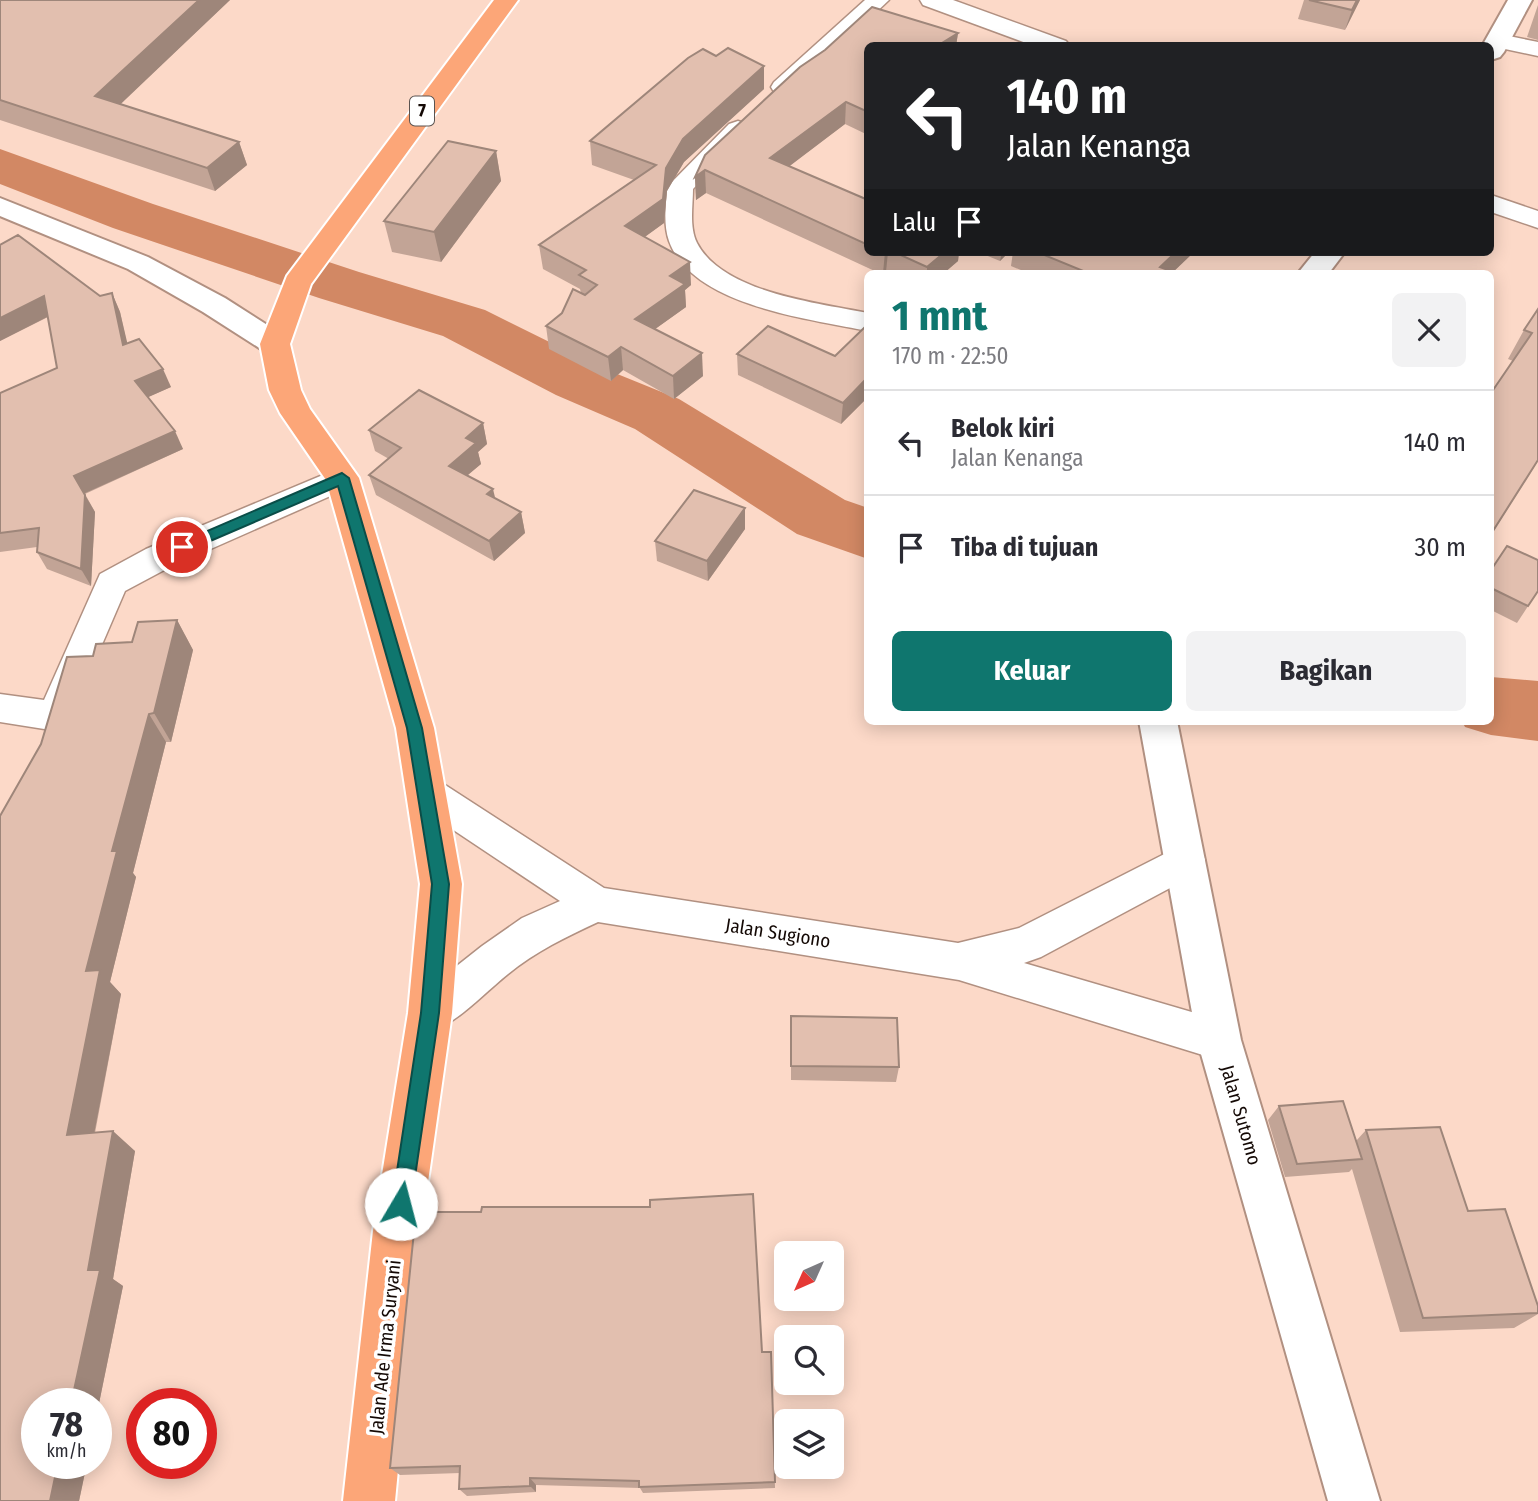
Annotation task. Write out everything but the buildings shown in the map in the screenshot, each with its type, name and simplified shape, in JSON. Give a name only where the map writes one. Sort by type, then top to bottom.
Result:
[{"type":"highway","name":"7","points":[[281,326],[297,283],[502,3]]},
{"type":"highway","name":"Jalan Ade Irma Suryani","points":[[281,326],[285,390],[296,413],[342,478],[400,672],[415,728],[441,884],[430,1013],[397,1231],[369,1501]]},
{"type":"street","points":[[864,321],[773,301],[733,286],[704,268],[684,244],[679,214],[680,187],[878,0]]},
{"type":"street","points":[[932,0],[1047,42]]},
{"type":"street","points":[[1520,0],[1495,46],[1538,49]]},
{"type":"street","points":[[1494,204],[1538,220]]},
{"type":"street","points":[[0,206],[138,263],[214,304],[281,326]]},
{"type":"street","points":[[1316,270],[1328,256]]},
{"type":"street","points":[[0,708],[52,732],[64,689],[111,583],[158,558],[342,478]]},
{"type":"street","name":"Jalan Sutomo","points":[[1159,725],[1219,1040],[1354,1501]]},
{"type":"street","name":"Jalan Sugiono","points":[[426,792],[596,904],[959,961],[1219,1040]]},
{"type":"street","name":"Jalan Sugiono","points":[[959,961],[1027,944],[1186,860]]},
{"type":"street","points":[[430,1013],[496,959],[536,931],[596,904]]},
{"type":"waterway","points":[[0,165],[133,216],[339,285],[464,323],[578,381],[657,414],[821,517],[864,533]]},
{"type":"waterway","points":[[1494,706],[1538,711]]},
{"type":"route","points":[[182,547],[342,478],[415,728],[441,884],[430,1013],[401,1204]]}]
